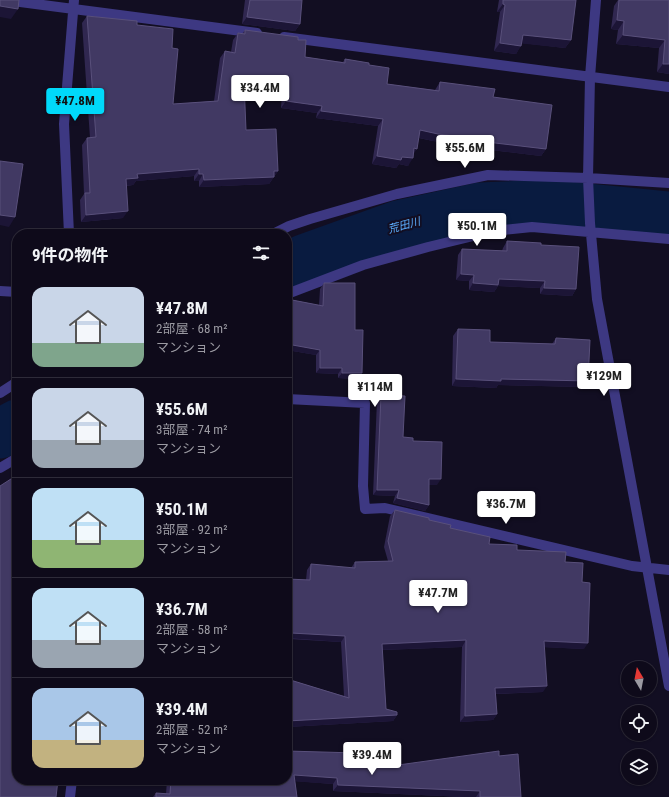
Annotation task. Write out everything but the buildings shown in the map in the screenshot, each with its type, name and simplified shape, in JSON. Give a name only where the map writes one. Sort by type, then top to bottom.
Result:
[{"type":"street","points":[[5,0],[74,5],[273,35],[669,86]]},
{"type":"street","points":[[596,0],[590,77],[588,178],[590,228],[597,299],[669,686]]},
{"type":"street","points":[[69,229],[64,124],[74,5]]},
{"type":"street","points":[[283,229],[310,219],[397,194],[488,175],[588,178],[669,183]]},
{"type":"street","points":[[292,292],[363,265],[494,231],[532,227],[590,228],[669,239]]},
{"type":"street","points":[[0,291],[12,292]]},
{"type":"street","points":[[0,393],[12,385]]},
{"type":"street","points":[[292,399],[364,403],[363,486],[365,509],[385,508],[632,566],[669,570]]},
{"type":"street","points":[[0,468],[12,461]]},
{"type":"street","points":[[70,797],[71,785]]},
{"type":"waterway","name":"荒田川","points":[[292,265],[306,258],[398,225],[480,207],[547,204],[669,216]]},
{"type":"waterway","name":"荒田川","points":[[0,434],[12,427]]}]
